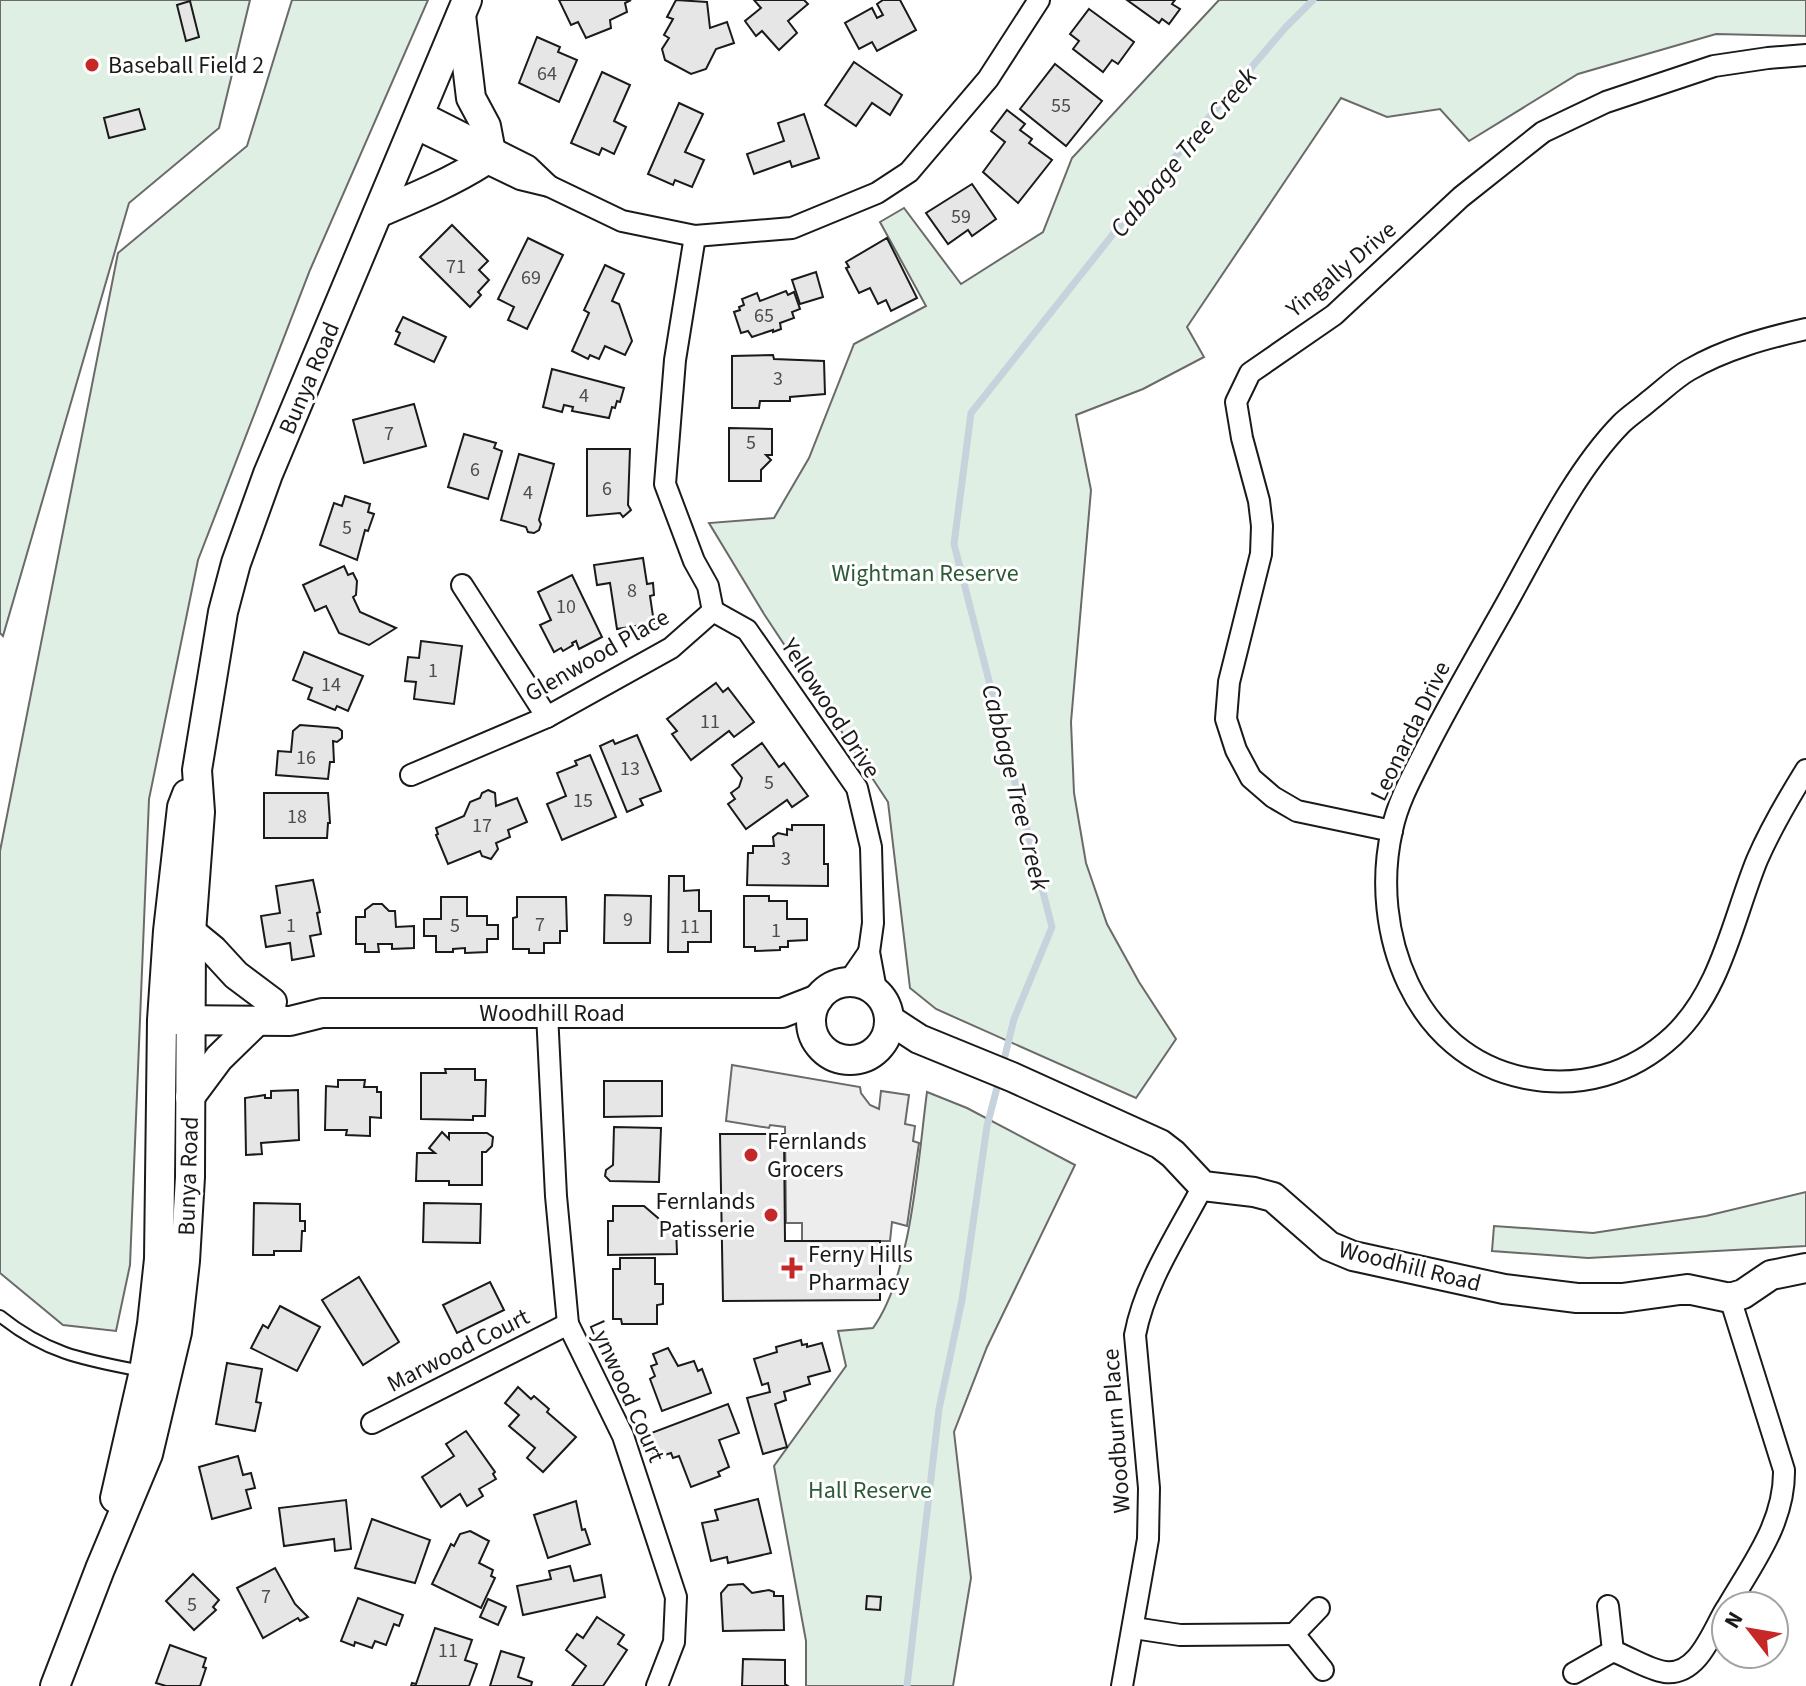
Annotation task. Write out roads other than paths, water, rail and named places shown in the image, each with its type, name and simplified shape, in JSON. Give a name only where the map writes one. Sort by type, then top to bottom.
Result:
[{"type":"main road","name":"Bunya Road","points":[[156,1374],[177,1332],[185,1261],[190,1177],[190,1097],[177,1011],[191,932],[200,812],[197,770],[214,659],[236,563],[268,474],[464,7]]},
{"type":"main road","points":[[378,213],[440,183],[457,179],[486,155],[486,126],[471,98],[464,7]]},
{"type":"main road","name":"Bunya Road","points":[[55,1686],[148,1454],[156,1374],[152,1324],[177,1011],[182,807],[197,770]]},
{"type":"main road","points":[[190,1097],[219,1058],[264,1012],[236,975],[191,932]]},
{"type":"main road","points":[[849,981],[876,990],[888,1009],[887,1030],[919,1039],[1012,1077],[1160,1144],[1182,1162],[1203,1186]]},
{"type":"main road","name":"Woodhill Road","points":[[177,1011],[264,1012],[290,1021],[322,1013],[782,1013],[818,999],[837,983],[849,981]]},
{"type":"main road","points":[[811,1028],[813,1008],[818,999]]},
{"type":"main road","name":"Woodhill Road","points":[[782,1013],[811,1028],[826,1052],[845,1060],[868,1056],[887,1030]]},
{"type":"main road","name":"Woodhill Road","points":[[1203,1186],[1273,1197],[1329,1246],[1353,1256],[1504,1289],[1577,1298],[1622,1298],[1687,1289],[1730,1298]]},
{"type":"main road","points":[[1730,1298],[1743,1294],[1771,1275],[1806,1268]]},
{"type":"street","points":[[417,120],[486,155],[520,179],[549,186],[622,221],[695,236],[792,228],[877,193],[909,172],[988,79],[1039,0]]},
{"type":"street","name":"Yingally Drive","points":[[1392,831],[1297,811],[1273,797],[1251,778],[1236,750],[1226,719],[1229,682],[1261,554],[1259,501],[1236,402],[1250,373],[1334,315],[1461,197],[1543,132],[1606,102],[1714,66],[1806,55]]},
{"type":"street","points":[[695,236],[675,360],[665,484],[694,561],[708,586],[713,611]]},
{"type":"street","name":"Leonarda Drive","points":[[1806,329],[1766,338],[1720,354],[1686,372],[1621,424],[1582,473],[1482,646],[1406,789],[1392,831],[1388,878],[1389,920],[1408,987],[1423,1014],[1471,1057],[1507,1074],[1539,1081],[1579,1081],[1608,1076],[1635,1063],[1672,1037],[1699,1006],[1757,860],[1777,817],[1806,770]]},
{"type":"street","points":[[462,585],[547,717]]},
{"type":"street","name":"Glenwood Place","points":[[411,775],[547,717],[671,648],[713,611]]},
{"type":"street","name":"Yellowood Drive","points":[[713,611],[747,630],[829,743],[857,788],[871,847],[873,923],[869,952],[876,990]]},
{"type":"street","name":"Yellowood Drive","points":[[849,981],[869,952]]},
{"type":"street","name":"Lynwood Court","points":[[547,1013],[556,1196],[568,1324],[623,1436],[676,1597],[674,1642],[657,1686]]},
{"type":"street","name":"Woodburn Place","points":[[1122,1686],[1148,1539],[1149,1488],[1135,1335],[1148,1290],[1203,1186]]},
{"type":"street","points":[[1730,1298],[1784,1470],[1784,1492],[1774,1527],[1737,1590]]},
{"type":"street","name":"Marwood Court","points":[[372,1423],[568,1324]]},
{"type":"street","points":[[1608,1606],[1613,1651]]},
{"type":"street","points":[[1134,1628],[1180,1635],[1294,1634],[1319,1608]]},
{"type":"street","points":[[1294,1634],[1323,1670]]},
{"type":"street","points":[[1613,1651],[1665,1672],[1684,1670],[1695,1662],[1710,1636]]},
{"type":"street","points":[[1574,1673],[1613,1651]]},
{"type":"lane","points":[[0,1316],[46,1347],[97,1363],[156,1374]]},
{"type":"waterway","name":"Cabbage Tree Creek","points":[[1002,1068],[1014,1019],[1052,927],[954,544],[971,413],[1164,170],[1285,28],[1313,0]]},
{"type":"waterway","name":"Cabbage Tree Creek","points":[[907,1686],[939,1409],[962,1300],[987,1126],[999,1080]]},
{"type":"place","name":"Baseball Field 2","points":[[92,65]]},
{"type":"place","name":"Fernlands Grocers","points":[[751,1155]]},
{"type":"place","name":"Fernlands Patisserie","points":[[771,1215]]},
{"type":"place","name":"Ferny Hills Pharmacy","points":[[792,1268]]},
{"type":"park label","name":"Wightman Reserve","points":[[925,573]]},
{"type":"park label","name":"Hall Reserve","points":[[870,1490]]}]
